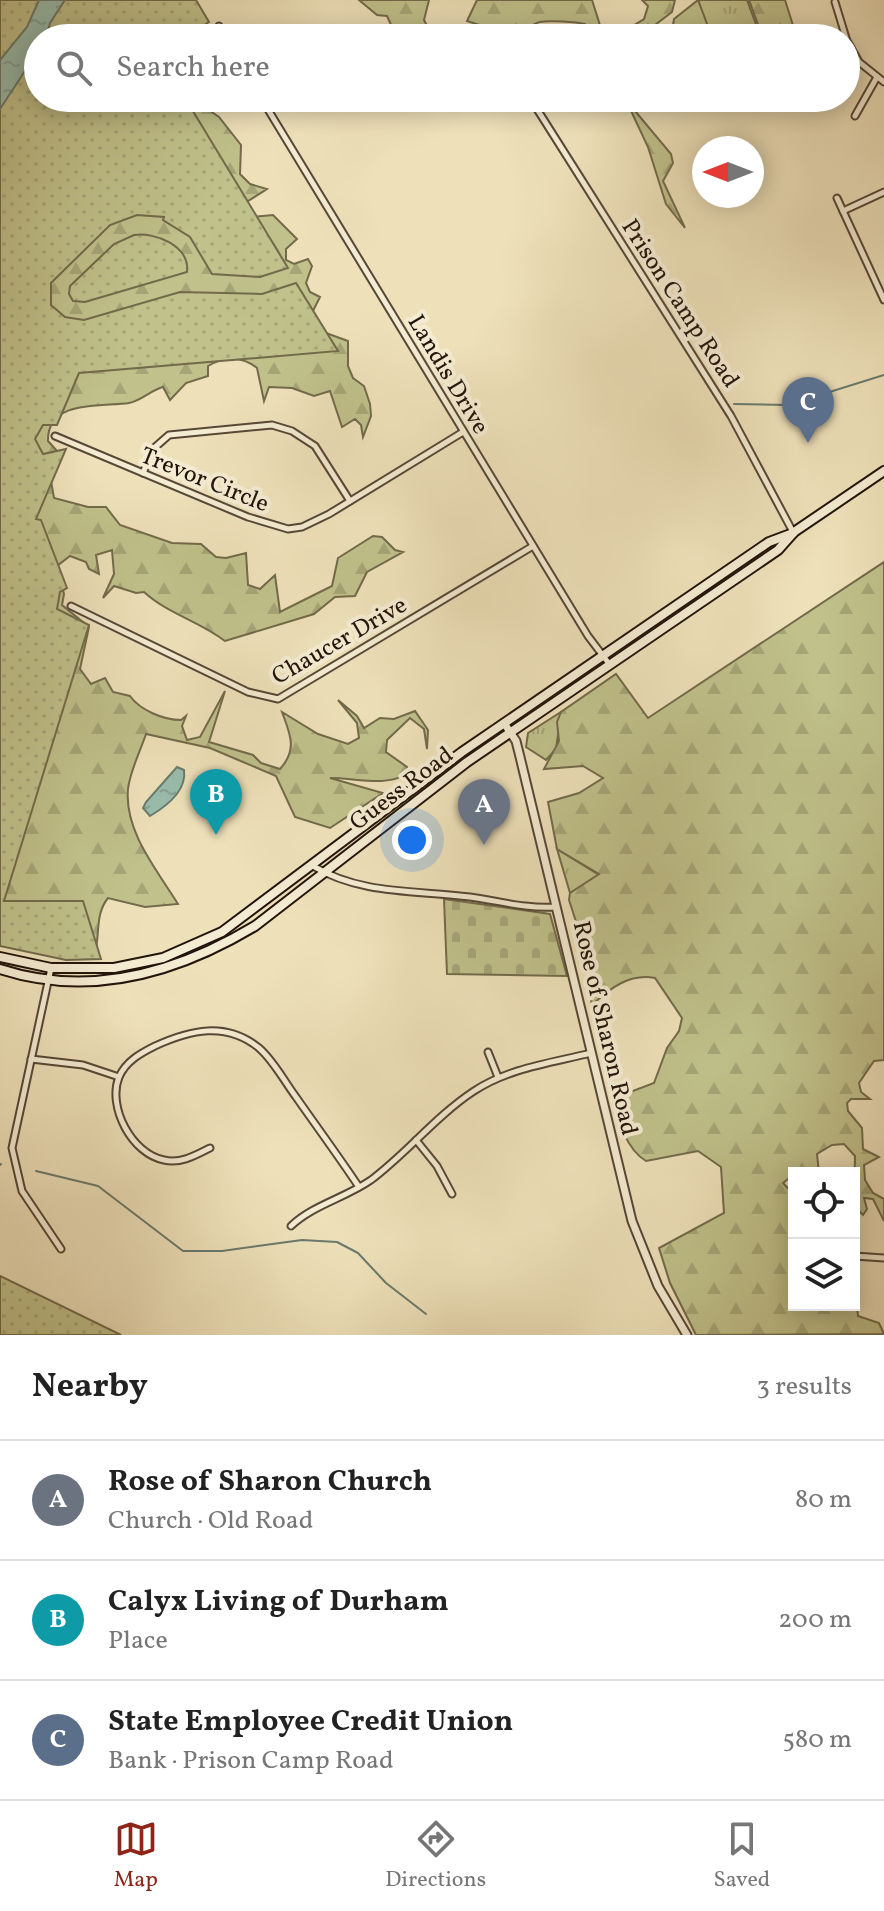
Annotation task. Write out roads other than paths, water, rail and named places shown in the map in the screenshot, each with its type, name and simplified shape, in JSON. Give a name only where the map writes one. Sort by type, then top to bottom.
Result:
[{"type":"main road","name":"Guess Road","points":[[0,957],[51,968],[142,964],[197,945],[246,917],[504,723],[769,542],[794,532],[884,471]]},
{"type":"main road","name":"Guess Road","points":[[0,969],[49,980],[123,979],[199,957],[255,926],[511,732],[778,550],[794,532]]},
{"type":"street","points":[[835,2],[842,24]]},
{"type":"street","points":[[860,63],[884,82]]},
{"type":"street","points":[[860,107],[877,77]]},
{"type":"street","name":"Landis Drive","points":[[269,112],[601,657],[610,665]]},
{"type":"street","name":"Prison Camp Road","points":[[539,112],[731,416],[794,532]]},
{"type":"street","points":[[855,116],[857,112]]},
{"type":"street","points":[[843,211],[884,192]]},
{"type":"street","points":[[837,198],[884,300]]},
{"type":"street","points":[[143,473],[153,449],[169,435],[272,425],[292,431],[315,446],[350,501]]},
{"type":"street","name":"Trevor Circle","points":[[55,436],[279,528],[302,527],[463,432]]},
{"type":"street","name":"Chaucer Drive","points":[[71,606],[248,692],[278,699],[533,546]]},
{"type":"street","name":"Rose of Sharon Road","points":[[504,723],[518,749],[637,1237],[658,1286],[687,1335]]},
{"type":"street","points":[[313,866],[324,873],[383,890],[470,897],[524,908],[557,907]]},
{"type":"street","points":[[51,968],[13,1136],[15,1169],[28,1202],[61,1249]]},
{"type":"street","points":[[210,1148],[173,1161],[147,1153],[118,1111],[119,1077],[140,1054],[185,1032],[213,1030],[242,1037],[266,1056],[359,1187]]},
{"type":"street","points":[[488,1052],[498,1077]]},
{"type":"street","points":[[291,1226],[305,1214],[359,1187],[472,1092],[498,1077],[591,1053]]},
{"type":"street","points":[[31,1059],[83,1065],[119,1077]]},
{"type":"street","points":[[416,1140],[437,1166],[452,1194]]},
{"type":"street","points":[[860,1256],[884,1258]]},
{"type":"water","points":[[39,0],[65,0],[50,24],[28,24]]},
{"type":"water","points":[[24,31],[24,72],[0,109],[0,60]]},
{"type":"water","points":[[177,767],[184,770],[179,791],[169,803],[150,816],[143,808],[146,802]]},
{"type":"waterway","points":[[734,404],[788,405],[884,375]]},
{"type":"waterway","points":[[36,1171],[98,1186],[183,1251],[222,1251],[302,1240],[337,1242],[358,1253],[386,1283],[426,1314]]},
{"type":"place","name":"State Employee Credit Union","points":[[808,443]]},
{"type":"place","name":"Calyx Living of Durham","points":[[216,835]]},
{"type":"place","name":"Rose of Sharon Church","points":[[484,845]]}]
